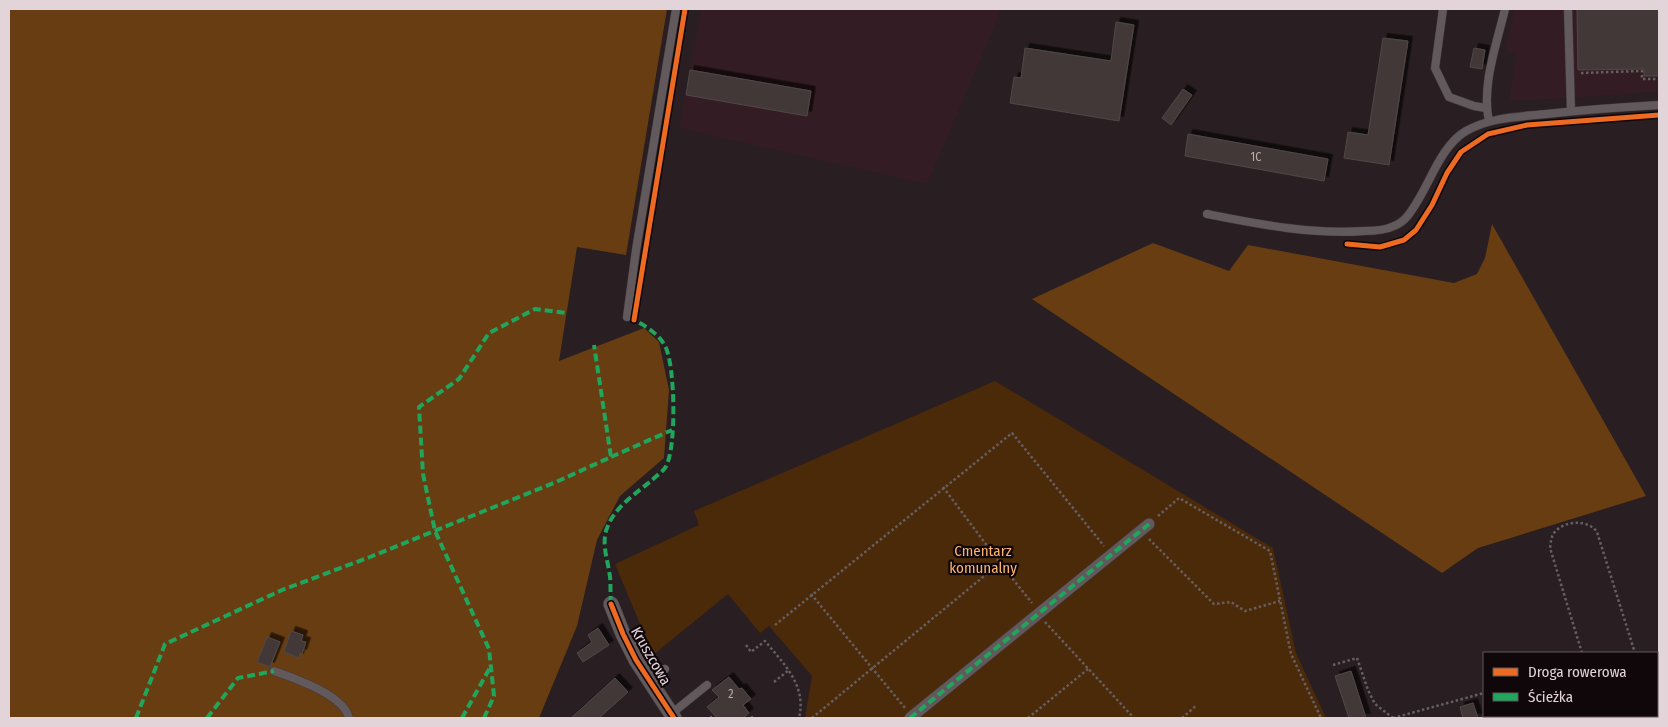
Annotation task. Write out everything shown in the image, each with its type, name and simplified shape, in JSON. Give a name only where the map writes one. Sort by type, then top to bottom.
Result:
[{"type":"street","points":[[912,717],[1145,528]]},
{"type":"street","name":"Kruszcowa","points":[[611,604],[636,660],[672,716]]},
{"type":"lane","points":[[627,317],[636,250],[676,9]]},
{"type":"lane","points":[[1443,9],[1435,68],[1449,97],[1474,106],[1486,108]]},
{"type":"lane","points":[[1489,120],[1486,108],[1490,73],[1505,9]]},
{"type":"lane","points":[[1568,9],[1571,111]]},
{"type":"lane","points":[[1207,214],[1265,226],[1346,233],[1394,227],[1406,218],[1418,202],[1446,150],[1464,132],[1489,120],[1602,108],[1659,105]]},
{"type":"lane","points":[[651,682],[665,669]]},
{"type":"lane","points":[[274,671],[323,692],[340,704],[348,718]]},
{"type":"lane","points":[[672,716],[707,685]]},
{"type":"path","points":[[1576,73],[1642,71],[1642,79],[1659,79]]},
{"type":"path","points":[[774,624],[1012,433],[1111,555]]},
{"type":"path","points":[[1280,601],[1245,610],[1231,602],[1214,604],[1145,528],[1178,498],[1270,551],[1292,654],[1321,718]]},
{"type":"path","points":[[1582,652],[1550,548],[1555,531],[1561,527],[1578,523],[1587,523],[1597,532],[1636,652]]},
{"type":"path","points":[[812,718],[1000,563]]},
{"type":"path","points":[[811,594],[912,717]]},
{"type":"path","points":[[746,645],[751,652],[765,641],[789,670],[794,677],[800,694],[799,718]]},
{"type":"path","points":[[1333,665],[1358,658],[1368,690],[1375,704],[1393,718],[1483,693]]},
{"type":"path","points":[[1028,718],[1088,669]]},
{"type":"path","points":[[774,682],[789,670]]},
{"type":"path","points":[[1182,718],[1197,705]]},
{"type":"path","points":[[710,718],[714,715]]},
{"type":"shaded area","points":[[9,9],[667,9],[626,255],[577,247],[559,361],[644,328],[659,342],[669,390],[664,458],[620,496],[597,540],[577,626],[539,718],[9,718]]},
{"type":"shaded area","points":[[701,9],[1001,9],[927,184],[679,128]]},
{"type":"shaded area","points":[[1515,9],[1659,9],[1659,92],[1509,100],[1516,54],[1505,51]]},
{"type":"shaded area","points":[[1492,224],[1646,496],[1478,548],[1442,573],[1032,299],[1153,243],[1229,271],[1248,245],[1454,283],[1477,274],[1485,258]]},
{"type":"green space","name":"Cmentarz komunalny","points":[[995,381],[1273,548],[1296,653],[1326,718],[805,718],[812,676],[769,626],[760,633],[728,594],[653,655],[615,564],[699,525],[694,511]]},
{"type":"building","points":[[1577,9],[1659,9],[1659,76],[1644,76],[1644,69],[1578,70]]},
{"type":"building","points":[[1116,22],[1134,25],[1119,121],[1010,103],[1014,77],[1021,78],[1025,48],[1111,61]]},
{"type":"building","points":[[1383,38],[1408,41],[1389,165],[1344,158],[1348,132],[1368,135]]},
{"type":"building","points":[[1474,48],[1485,50],[1482,69],[1470,67]]},
{"type":"building","points":[[690,70],[811,91],[807,116],[686,95]]},
{"type":"building","points":[[1183,89],[1192,95],[1171,125],[1162,118]]},
{"type":"building","points":[[1188,134],[1328,159],[1324,181],[1185,156]]},
{"type":"building","points":[[598,628],[609,645],[583,662],[577,653],[592,642],[588,635]]},
{"type":"building","points":[[291,631],[303,635],[301,641],[306,642],[299,658],[284,652]]},
{"type":"building","points":[[267,637],[280,642],[270,667],[257,662]]},
{"type":"building","points":[[1351,671],[1366,718],[1349,718],[1335,676]]},
{"type":"building","points":[[729,677],[751,699],[743,705],[749,713],[743,718],[717,718],[707,707],[719,697],[712,690]]},
{"type":"building","points":[[615,678],[628,692],[599,718],[571,718]]},
{"type":"building","points":[[1473,703],[1478,718],[1463,718],[1460,707]]},
{"type":"marked path","points":[[484,718],[494,696],[489,649],[435,531],[423,474],[419,407],[459,379],[489,333],[535,309],[567,313]]},
{"type":"marked path","points":[[611,604],[610,577],[605,546],[607,528],[620,508],[665,468],[669,458],[673,427],[673,390],[666,348],[656,334],[632,319]]},
{"type":"marked path","points":[[136,718],[165,644],[282,590],[370,557],[556,482],[611,457],[594,345]]},
{"type":"marked path","points":[[611,457],[672,430]]},
{"type":"marked path","points":[[910,718],[1149,524]]},
{"type":"marked path","points":[[462,718],[491,666]]},
{"type":"marked path","points":[[207,718],[238,678],[274,671]]},
{"type":"cycle path","points":[[634,320],[685,9]]},
{"type":"cycle path","points":[[1347,244],[1380,247],[1404,240],[1416,230],[1432,205],[1447,173],[1461,152],[1488,134],[1527,125],[1659,115]]},
{"type":"cycle path","points":[[611,604],[636,660],[674,718]]}]
